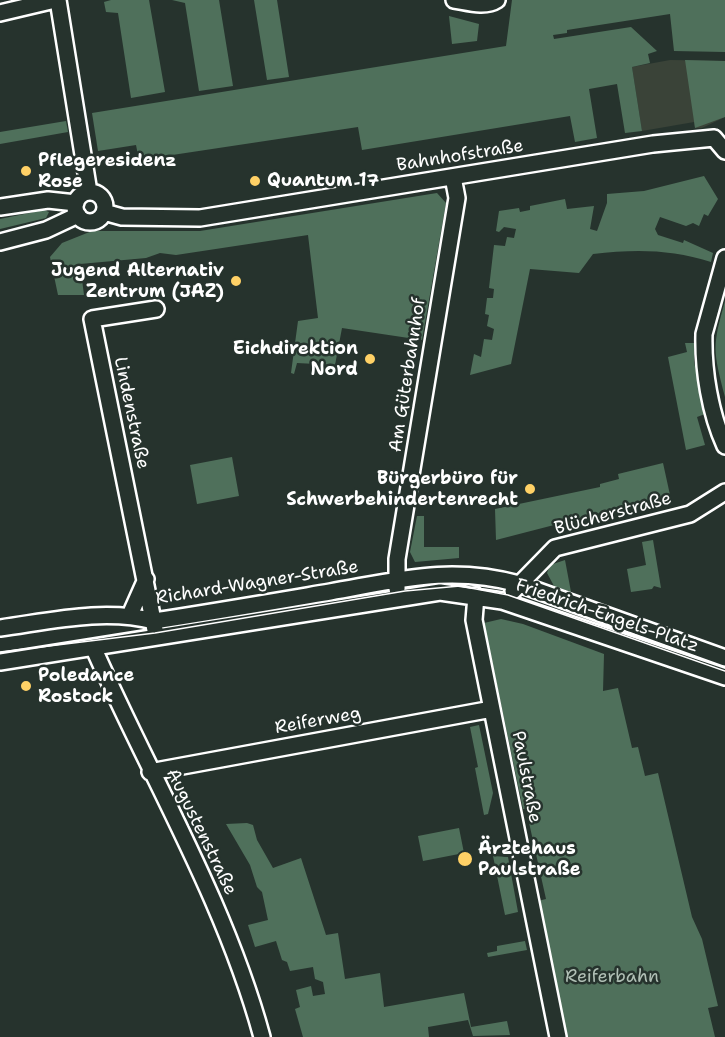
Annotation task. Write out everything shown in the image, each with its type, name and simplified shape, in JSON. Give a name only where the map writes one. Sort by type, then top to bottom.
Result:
[{"type":"street","points":[[0,14],[56,0],[89,192]]},
{"type":"street","points":[[454,0],[480,4],[492,3],[496,0]]},
{"type":"street","points":[[719,133],[725,151]]},
{"type":"street","name":"Bahnhofstraße","points":[[104,212],[122,217],[200,218],[719,133]]},
{"type":"street","name":"Am Güterbahnhof","points":[[398,580],[398,559],[457,198],[453,177]]},
{"type":"street","points":[[0,207],[48,200],[77,209],[84,220],[94,221],[104,212],[105,205],[101,196],[89,192],[82,194],[77,209],[46,230],[0,242]]},
{"type":"street","points":[[725,258],[704,334],[706,375],[725,446]]},
{"type":"street","name":"Lindenstraße","points":[[155,639],[146,579],[92,319],[156,309]]},
{"type":"street","name":"Blücherstraße","points":[[502,601],[546,555],[566,543],[690,514],[725,492]]},
{"type":"street","name":"Richard-Wagner-Straße","points":[[0,628],[99,616],[130,615],[154,621],[440,574],[491,577],[519,585]]},
{"type":"street","points":[[130,615],[146,579]]},
{"type":"street","points":[[387,600],[396,593],[398,580]]},
{"type":"street","name":"Friedrich-Engels-Platz","points":[[519,585],[725,658]]},
{"type":"street","name":"Richard-Wagner-Straße","points":[[0,662],[94,649],[440,592],[476,596]]},
{"type":"street","name":"Friedrich-Engels-Platz","points":[[476,596],[502,601],[725,677]]},
{"type":"street","name":"Paulstraße","points":[[476,596],[474,620],[558,1037]]},
{"type":"street","name":"Augustenstraße","points":[[94,649],[238,956],[262,1037]]},
{"type":"street","name":"Reiferweg","points":[[150,772],[492,709]]},
{"type":"shaded area","points":[[670,60],[725,61],[725,117],[702,128],[695,128],[694,122],[642,131],[632,67]]},
{"type":"green space","points":[[149,0],[165,92],[131,98],[118,13],[106,12],[104,2]]},
{"type":"green space","points":[[172,0],[219,0],[233,86],[199,91],[185,3]]},
{"type":"green space","points":[[254,0],[277,0],[289,77],[267,80]]},
{"type":"green space","points":[[512,0],[725,0],[725,52],[674,51],[670,14],[567,30],[567,33],[553,35],[554,39],[631,27],[657,51],[648,54],[650,63],[632,67],[642,131],[625,133],[617,84],[589,89],[597,138],[575,142],[570,116],[362,150],[358,127],[139,160],[136,145],[98,151],[92,113],[506,46]]},
{"type":"green space","points":[[449,16],[479,24],[477,41],[452,44]]},
{"type":"green space","points":[[685,60],[725,61],[725,117],[695,128]]},
{"type":"green space","points":[[66,121],[68,132],[0,144],[0,132]]},
{"type":"green space","points":[[704,176],[718,199],[708,216],[704,214],[699,226],[693,223],[686,226],[660,217],[655,229],[658,235],[683,243],[684,240],[713,253],[711,262],[667,252],[623,251],[593,254],[579,273],[530,269],[511,364],[470,375],[474,354],[481,357],[484,339],[492,340],[494,329],[487,326],[489,315],[485,314],[487,298],[493,298],[494,289],[489,288],[494,245],[505,246],[507,237],[514,238],[516,229],[504,227],[499,232],[496,231],[499,211],[519,208],[520,212],[530,210],[530,206],[565,199],[567,209],[594,206],[590,229],[597,231],[607,203],[607,194],[644,191]]},
{"type":"green space","points":[[437,193],[446,203],[422,340],[342,328],[335,365],[297,363],[294,374],[291,373],[298,321],[318,318],[308,235],[176,255],[160,253],[146,258],[80,264],[84,295],[58,295],[50,257],[62,243],[92,231],[200,231]]},
{"type":"green space","points":[[44,210],[49,212],[46,218],[0,229],[0,219]]},
{"type":"green space","points":[[725,301],[725,397],[716,358],[716,339]]},
{"type":"green space","points":[[685,343],[694,343],[694,362],[705,414],[697,417],[705,445],[686,450],[668,357],[687,352]]},
{"type":"green space","points":[[232,457],[239,496],[197,504],[190,465]]},
{"type":"green space","points":[[663,463],[670,495],[496,540],[495,509],[600,487],[600,484],[619,479],[618,474]]},
{"type":"green space","points":[[417,516],[424,516],[424,547],[459,547],[459,558],[415,562],[410,552]]},
{"type":"green space","points":[[653,540],[661,588],[654,586],[652,589],[631,592],[627,569],[646,565],[642,542]]},
{"type":"green space","points":[[565,560],[571,592],[554,586],[547,573],[550,565]]},
{"type":"green space","name":"Reiferbahn","points":[[501,619],[523,624],[604,654],[603,691],[618,688],[632,748],[638,747],[645,776],[658,773],[692,917],[702,939],[718,1006],[708,1008],[715,1037],[566,1037],[538,901],[546,899],[526,809],[523,809],[484,623]]},
{"type":"green space","points":[[479,725],[493,793],[488,814],[484,815],[470,727]]},
{"type":"green space","points":[[226,824],[253,825],[257,840],[273,868],[301,858],[326,935],[338,933],[345,979],[380,973],[384,1007],[464,993],[471,1027],[507,1021],[510,1035],[473,1036],[468,1020],[428,1027],[429,1037],[303,1037],[295,1009],[300,1007],[296,990],[311,986],[313,996],[325,994],[323,982],[315,979],[313,967],[290,971],[287,962],[282,960],[276,941],[255,947],[248,925],[268,920],[262,892],[257,887],[250,865]]},
{"type":"green space","points":[[459,828],[464,853],[423,861],[418,836]]},
{"type":"green space","points":[[493,856],[508,857],[518,912],[505,915]]},
{"type":"green space","points":[[525,941],[527,950],[488,957],[487,953],[497,951],[497,946]]},
{"type":"tram line","points":[[0,652],[155,633],[405,591],[460,586],[508,595],[725,671]]},
{"type":"place","name":"Pflegeresidenz Rose","points":[[26,171]]},
{"type":"place","name":"Quantum 17","points":[[255,181]]},
{"type":"place","name":"Jugend Alternativ Zentrum (JAZ)","points":[[236,281]]},
{"type":"place","name":"Eichdirektion Nord","points":[[370,359]]},
{"type":"place","name":"Bürgerbüro für Schwerbehindertenrecht","points":[[530,489]]},
{"type":"place","name":"Poledance Rostock","points":[[26,686]]},
{"type":"place","name":"Ärztehaus Paulstraße","points":[[465,859]]}]
